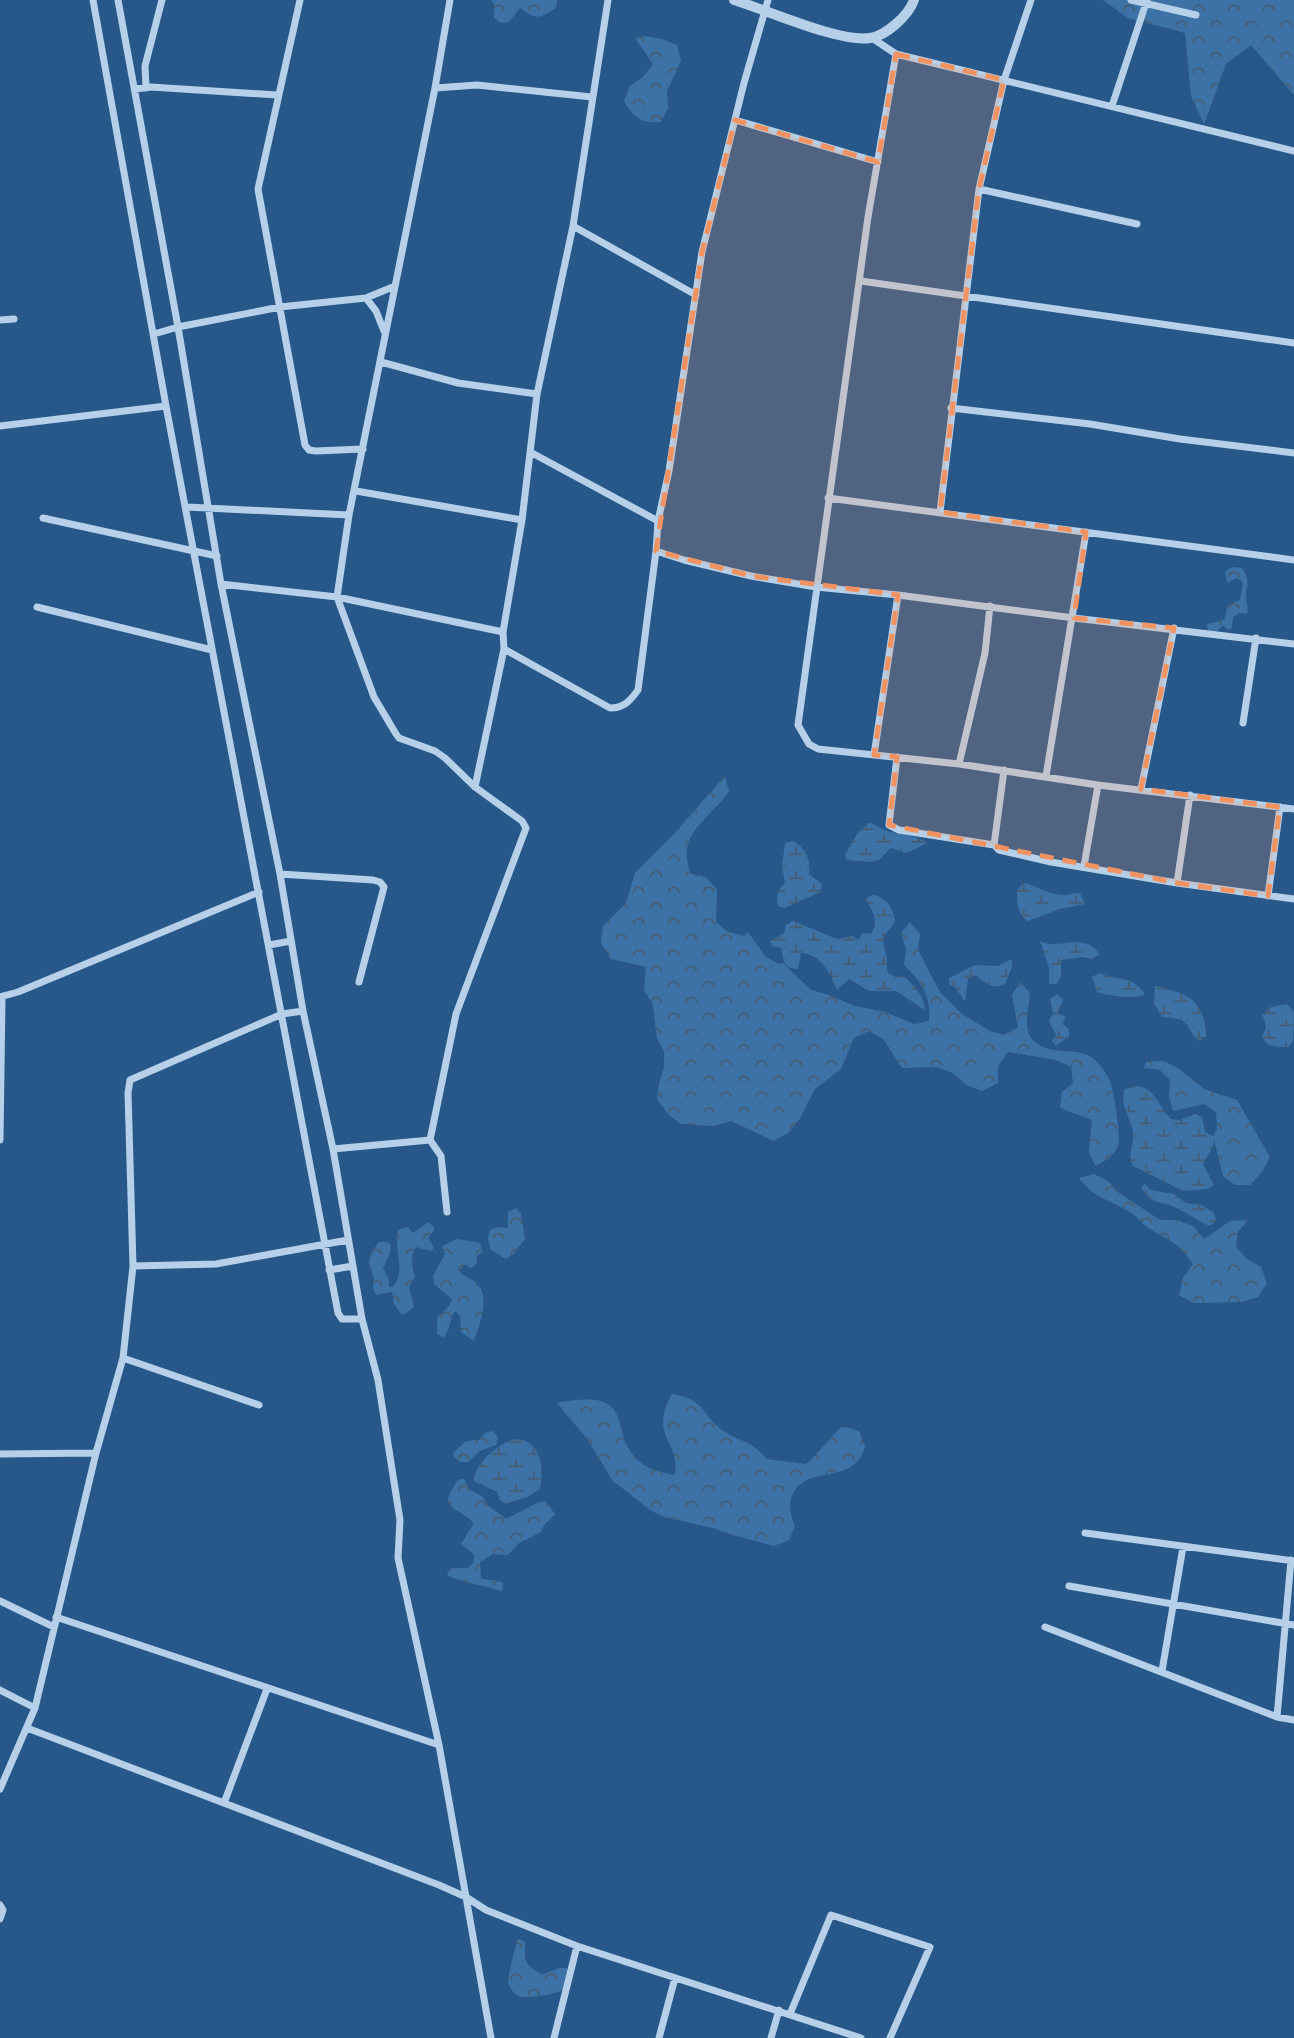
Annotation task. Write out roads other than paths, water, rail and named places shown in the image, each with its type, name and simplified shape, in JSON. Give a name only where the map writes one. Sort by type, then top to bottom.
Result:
[{"type":"street","points":[[93,0],[166,405],[330,1270],[340,1317],[362,1319]]},
{"type":"street","points":[[118,0],[178,327],[221,584],[280,874],[303,1011],[333,1149],[362,1319],[378,1380],[400,1520],[398,1558],[439,1745],[491,2038]]},
{"type":"street","points":[[146,88],[145,66],[162,0]]},
{"type":"street","points":[[299,0],[258,189],[305,445],[309,450],[316,451],[363,449]]},
{"type":"street","points":[[447,1212],[441,1156],[430,1140],[456,1014],[526,828],[522,821],[475,787],[445,758],[396,734],[374,697],[337,597],[349,514],[356,491],[381,362],[384,332],[435,88],[450,0]]},
{"type":"street","points":[[475,787],[504,649],[503,632],[532,453],[537,394],[573,226],[608,0]]},
{"type":"street","points":[[734,0],[767,5],[842,37],[872,38],[896,54],[1294,151]]},
{"type":"street","points":[[872,38],[898,23],[914,0]]},
{"type":"street","points":[[940,512],[979,189],[1004,80],[1031,0]]},
{"type":"street","points":[[1130,0],[1146,1],[1196,15]]},
{"type":"street","points":[[1112,106],[1146,1]]},
{"type":"street","points":[[504,649],[610,708],[619,708],[630,701],[638,690],[656,551],[657,521],[669,471],[702,252],[767,5]]},
{"type":"street","points":[[896,54],[828,498],[798,725],[809,744],[818,749],[959,764],[1098,785],[1294,809]]},
{"type":"street","points":[[435,88],[477,85],[592,97]]},
{"type":"street","points":[[135,89],[277,95]]},
{"type":"street","points":[[735,120],[878,162]]},
{"type":"street","points":[[979,189],[1137,224]]},
{"type":"street","points":[[573,226],[696,295]]},
{"type":"street","points":[[861,281],[1294,343]]},
{"type":"street","points":[[154,334],[280,307],[366,298],[395,286]]},
{"type":"street","points":[[366,298],[376,311],[384,332]]},
{"type":"street","points":[[0,320],[14,319]]},
{"type":"street","points":[[381,362],[458,383],[537,394]]},
{"type":"street","points":[[0,426],[166,405]]},
{"type":"street","points":[[951,408],[1101,425],[1180,439],[1294,453]]},
{"type":"street","points":[[532,453],[657,521]]},
{"type":"street","points":[[356,491],[522,520]]},
{"type":"street","points":[[828,498],[1294,559]]},
{"type":"street","points":[[187,507],[349,514]]},
{"type":"street","points":[[43,518],[217,556]]},
{"type":"street","points":[[1046,776],[1086,532]]},
{"type":"street","points":[[656,551],[751,576],[817,587],[1294,644]]},
{"type":"street","points":[[221,584],[337,597],[503,632]]},
{"type":"street","points":[[874,755],[898,595]]},
{"type":"street","points":[[959,764],[985,653],[990,606]]},
{"type":"street","points":[[37,607],[212,650]]},
{"type":"street","points":[[1141,789],[1174,628]]},
{"type":"street","points":[[1243,723],[1256,638]]},
{"type":"street","points":[[897,757],[889,825],[899,830],[994,845],[999,850],[1029,857],[1177,883],[1294,899]]},
{"type":"street","points":[[994,845],[1004,770]]},
{"type":"street","points":[[1084,866],[1098,785]]},
{"type":"street","points":[[1177,883],[1189,795]]},
{"type":"street","points":[[1268,896],[1280,807]]},
{"type":"street","points":[[280,874],[373,880],[384,887],[359,982]]},
{"type":"street","points":[[0,1140],[1,997],[259,892]]},
{"type":"street","points":[[269,944],[291,941]]},
{"type":"street","points":[[0,1790],[35,1708],[96,1453],[123,1358],[133,1266],[128,1093],[130,1080],[282,1014],[303,1011]]},
{"type":"street","points":[[333,1149],[430,1140]]},
{"type":"street","points":[[133,1266],[216,1264],[348,1240]]},
{"type":"street","points":[[330,1270],[353,1266]]},
{"type":"street","points":[[123,1358],[259,1405]]},
{"type":"street","points":[[0,1454],[96,1453]]},
{"type":"street","points":[[1085,1533],[1293,1560],[1290,1624],[1277,1717]]},
{"type":"street","points":[[1162,1671],[1183,1547]]},
{"type":"street","points":[[1069,1586],[1290,1624]]},
{"type":"street","points":[[0,1601],[54,1627]]},
{"type":"street","points":[[56,1616],[439,1745]]},
{"type":"street","points":[[1045,1627],[1277,1717],[1294,1720]]},
{"type":"street","points":[[225,1802],[267,1689]]},
{"type":"street","points":[[0,1690],[35,1708]]},
{"type":"street","points":[[27,1728],[466,1897],[486,1910],[577,1946],[861,2038]]},
{"type":"street","points":[[0,1764],[9,1769]]},
{"type":"street","points":[[0,1905],[3,1909],[0,1919]]},
{"type":"street","points":[[790,2014],[831,1915],[930,1947],[890,2038]]},
{"type":"street","points":[[554,2038],[577,1946]]},
{"type":"street","points":[[659,2038],[676,1978]]},
{"type":"street","points":[[771,2038],[779,2010]]}]
